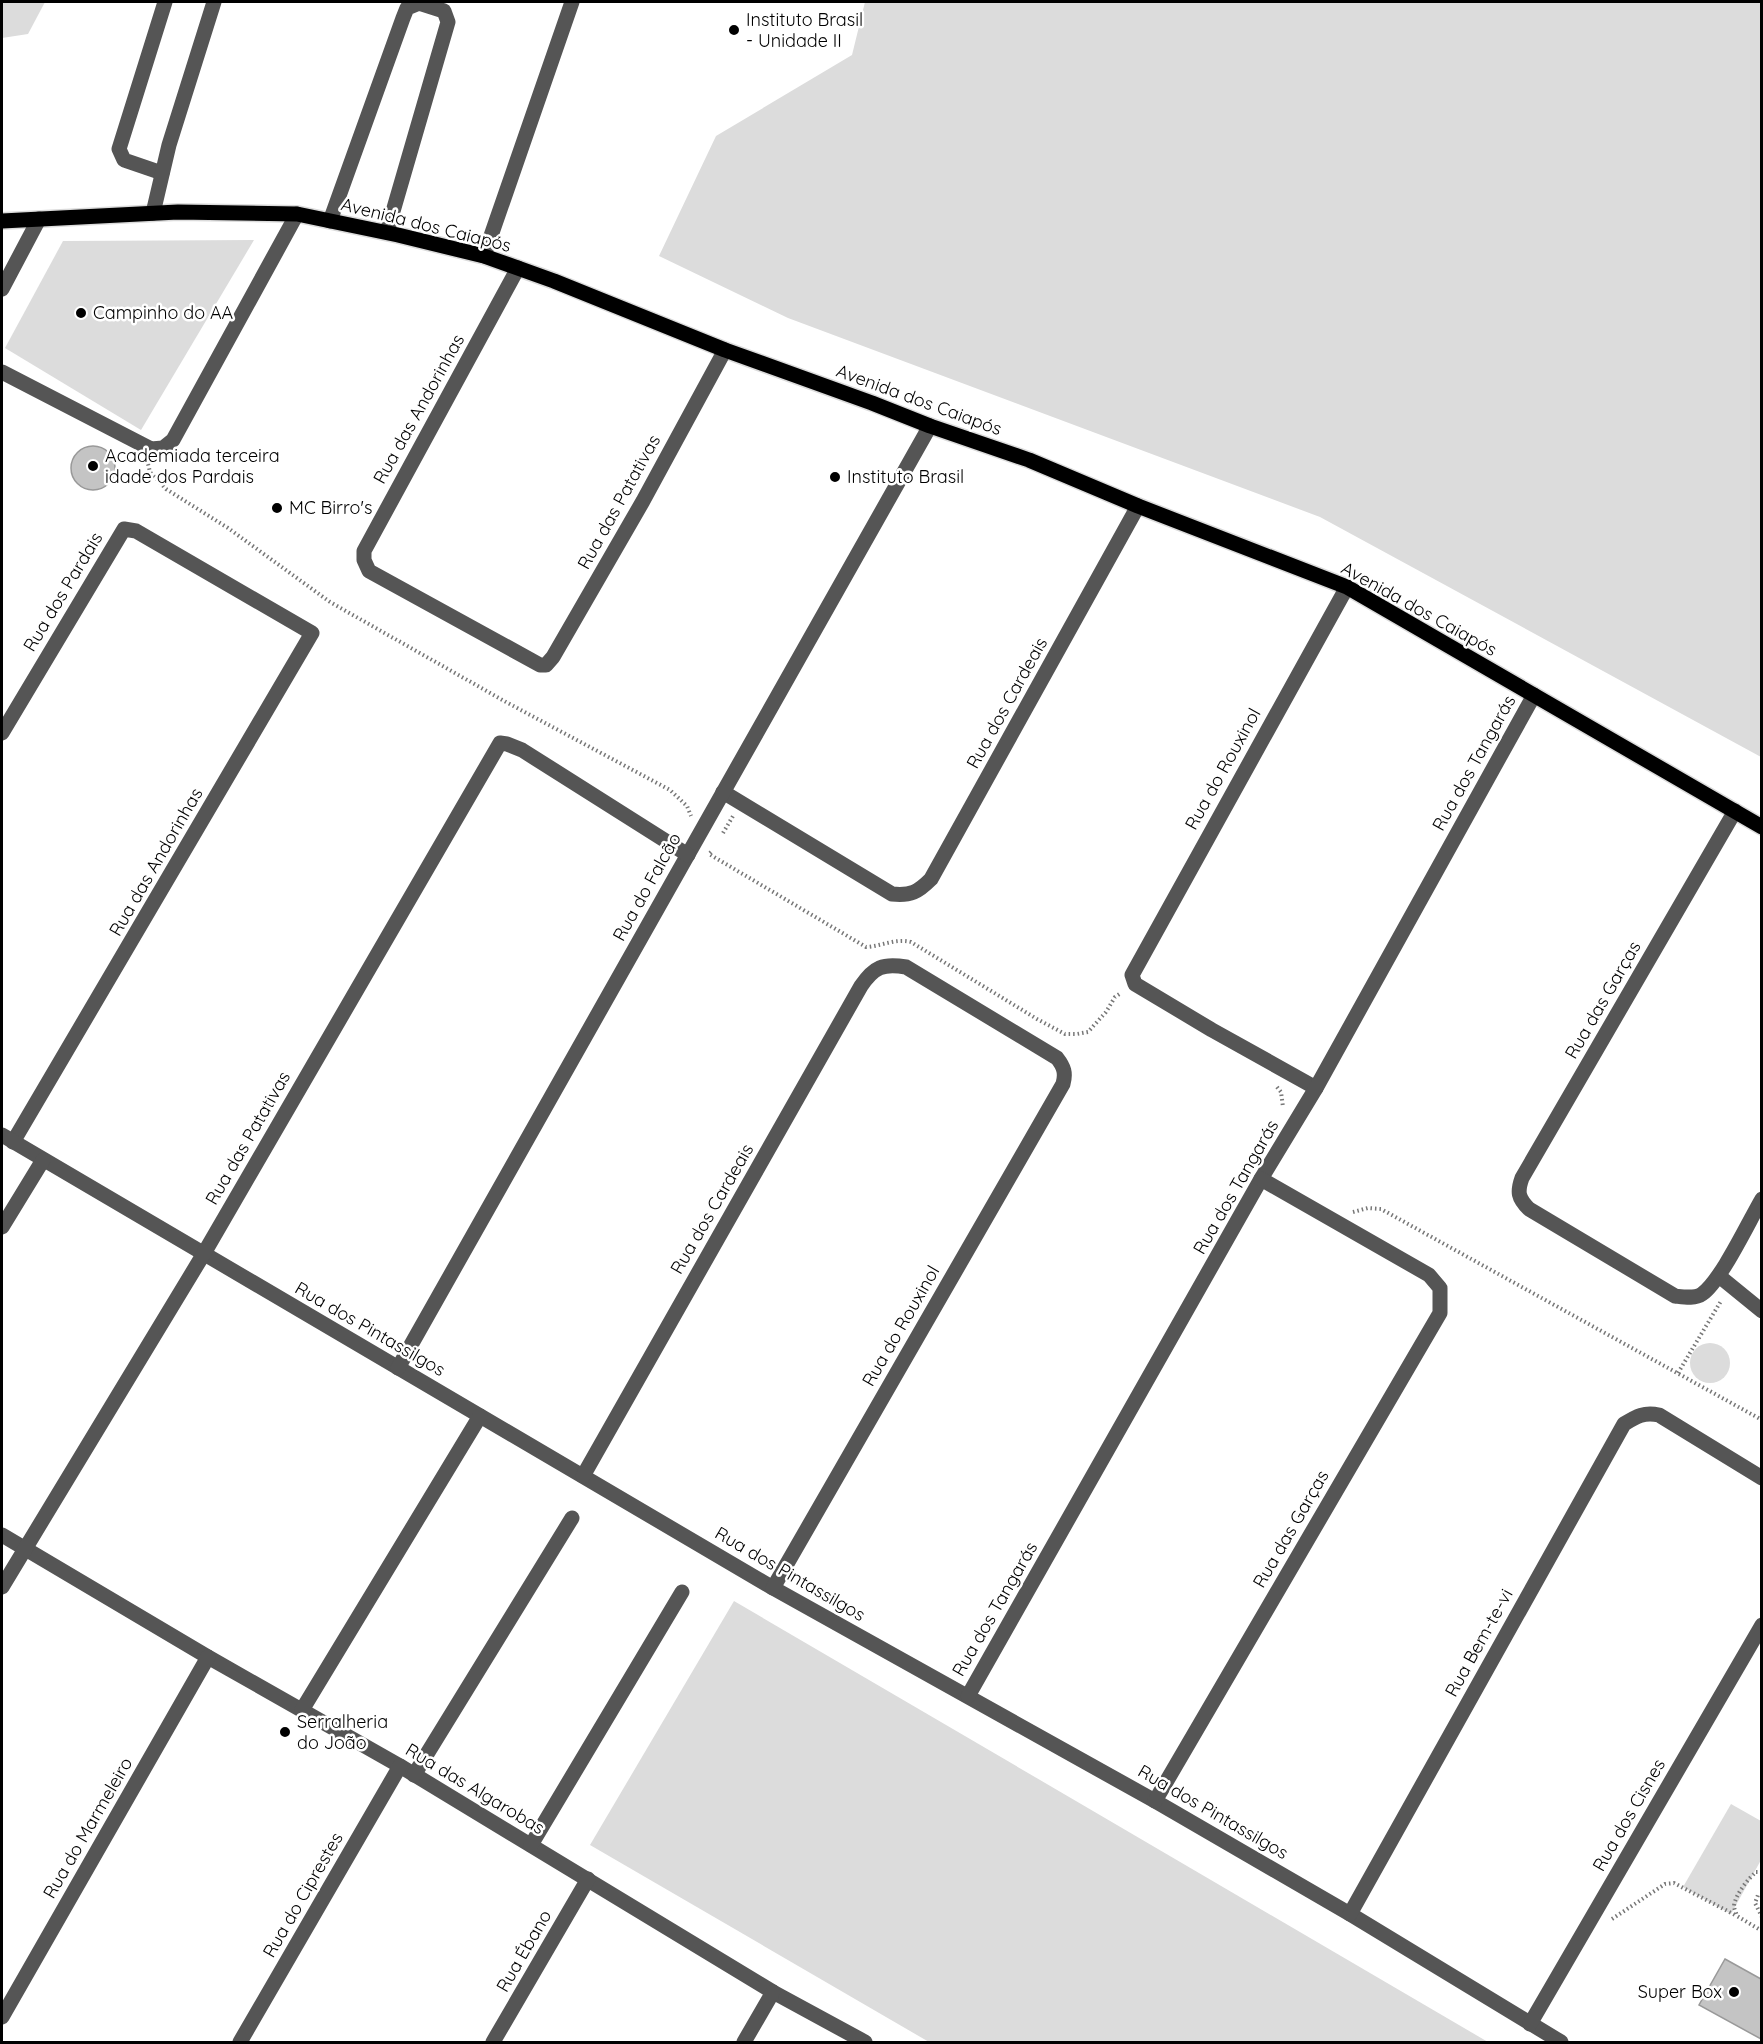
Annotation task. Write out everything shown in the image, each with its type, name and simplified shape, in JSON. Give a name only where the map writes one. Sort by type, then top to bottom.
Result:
[{"type":"main road","name":"Avenida dos Caiapós","points":[[2,221],[153,213],[297,214],[387,232],[484,256],[725,350],[1029,460],[1138,506],[1347,587],[1761,827]]},
{"type":"street","points":[[162,173],[124,160],[119,148],[165,2]]},
{"type":"street","points":[[153,213],[169,145],[214,2]]},
{"type":"street","points":[[484,256],[572,2]]},
{"type":"street","points":[[330,221],[407,8],[419,3],[444,11],[448,22],[387,232]]},
{"type":"street","points":[[2,372],[151,449],[163,448],[172,440],[297,214]]},
{"type":"street","points":[[2,289],[39,219]]},
{"type":"street","name":"Rua das Andorinhas","points":[[518,268],[364,551],[364,560],[369,570],[540,665]]},
{"type":"street","name":"Rua das Patativas","points":[[540,665],[546,665],[553,657],[643,501],[725,350]]},
{"type":"street","name":"Rua do Falcão","points":[[398,1368],[930,426]]},
{"type":"street","name":"Rua dos Cardeais","points":[[741,803],[892,894],[904,896],[919,891],[932,879],[1138,506]]},
{"type":"street","name":"Rua das Andorinhas","points":[[7,1139],[312,633],[136,531],[124,529],[121,533]]},
{"type":"street","name":"Rua dos Pardais","points":[[2,733],[121,533]]},
{"type":"street","name":"Rua do Rouxinol","points":[[1316,1088],[1135,984],[1132,975],[1347,587]]},
{"type":"street","name":"Rua dos Tangarás","points":[[968,1696],[1261,1179],[1316,1088],[1534,695]]},
{"type":"street","name":"Rua das Patativas","points":[[2,1587],[203,1255],[500,743],[522,750],[688,855]]},
{"type":"street","points":[[723,792],[741,803]]},
{"type":"street","name":"Rua das Garças","points":[[1725,1280],[1702,1294],[1689,1297],[1675,1296],[1528,1209],[1521,1201],[1518,1190],[1522,1178],[1735,811]]},
{"type":"street","name":"Rua dos Cardeais","points":[[583,1476],[861,986],[869,974],[882,966]]},
{"type":"street","name":"Rua do Rouxinol","points":[[773,1588],[1063,1084],[1065,1074],[1057,1058],[906,967],[882,966]]},
{"type":"street","name":"Rua dos Pintassilgos","points":[[7,1139],[773,1588],[1155,1801],[1350,1914],[1561,2043]]},
{"type":"street","points":[[2,1227],[43,1160]]},
{"type":"street","points":[[1261,1179],[1337,1223]]},
{"type":"street","points":[[1761,1199],[1725,1280],[1761,1311]]},
{"type":"street","name":"Rua das Garças","points":[[1155,1801],[1440,1313],[1440,1288],[1429,1275],[1337,1223]]},
{"type":"street","name":"Rua Bem-te-vi","points":[[1350,1914],[1624,1424],[1646,1413],[1659,1415],[1761,1478]]},
{"type":"street","points":[[302,1710],[480,1416]]},
{"type":"street","points":[[414,1775],[572,1518]]},
{"type":"street","name":"Rua das Algarobas","points":[[2,1535],[208,1657],[400,1766],[773,1992],[865,2043]]},
{"type":"street","points":[[531,1845],[682,1592]]},
{"type":"street","name":"Rua dos Cisnes","points":[[1530,2024],[1761,1625]]},
{"type":"street","name":"Rua do Marmeleiro","points":[[2,2017],[208,1657]]},
{"type":"street","name":"Rua do Ciprestes","points":[[240,2043],[400,1766]]},
{"type":"street","name":"Rua Ébano","points":[[493,2043],[588,1879]]},
{"type":"street","points":[[744,2043],[773,1992]]},
{"type":"path","points":[[151,449],[147,462],[150,472],[166,489],[228,528],[330,602],[506,702],[670,790],[687,806],[698,836]]},
{"type":"path","points":[[720,837],[741,803]]},
{"type":"path","points":[[715,846],[710,854],[860,944],[866,946],[905,940],[911,942],[1065,1034],[1088,1032],[1106,1012],[1115,997],[1120,993],[1125,994]]},
{"type":"path","points":[[1272,1083],[1281,1092],[1284,1103],[1282,1114]]},
{"type":"path","points":[[1337,1223],[1356,1210],[1381,1209],[1761,1420]]},
{"type":"path","points":[[1678,1373],[1725,1280]]},
{"type":"path","points":[[1737,1916],[1734,1905],[1738,1896],[1756,1872],[1761,1872]]},
{"type":"path","points":[[1586,1928],[1610,1921],[1665,1884],[1674,1883],[1761,1931]]},
{"type":"path","points":[[1761,1894],[1758,1895],[1755,1903],[1761,1917]]},
{"type":"shaded area","points":[[2,2],[45,2],[28,34],[2,38]]},
{"type":"shaded area","points":[[865,2],[1761,2],[1761,757],[1320,517],[788,318],[659,256],[716,136],[852,55]]},
{"type":"shaded area","points":[[254,240],[141,430],[5,348],[63,241]]},
{"type":"shaded area","points":[[1710,1343],[1724,1349],[1730,1363],[1724,1377],[1710,1383],[1696,1377],[1690,1363],[1696,1349]]},
{"type":"shaded area","points":[[734,1601],[1488,2042],[929,2042],[590,1845]]},
{"type":"shaded area","points":[[1731,1804],[1761,1821],[1761,1860],[1731,1914],[1683,1887]]},
{"type":"building","name":"Academiada terceira idade dos Pardais","points":[[93,446],[108,453],[115,468],[108,483],[93,490],[78,483],[71,468],[78,453]]},
{"type":"building","name":"Super Box","points":[[1725,1959],[1761,1979],[1761,2039],[1699,2005]]},
{"type":"place","name":"Instituto Brasil - Unidade II","points":[[734,30]]},
{"type":"place","name":"Campinho do AA","points":[[81,313]]},
{"type":"place","name":"Academiada terceira idade dos Pardais","points":[[93,466]]},
{"type":"place","name":"Instituto Brasil","points":[[835,477]]},
{"type":"place","name":"MC Birro's","points":[[277,508]]},
{"type":"place","name":"Serralheria do João","points":[[285,1732]]},
{"type":"place","name":"Super Box","points":[[1734,1992]]}]
